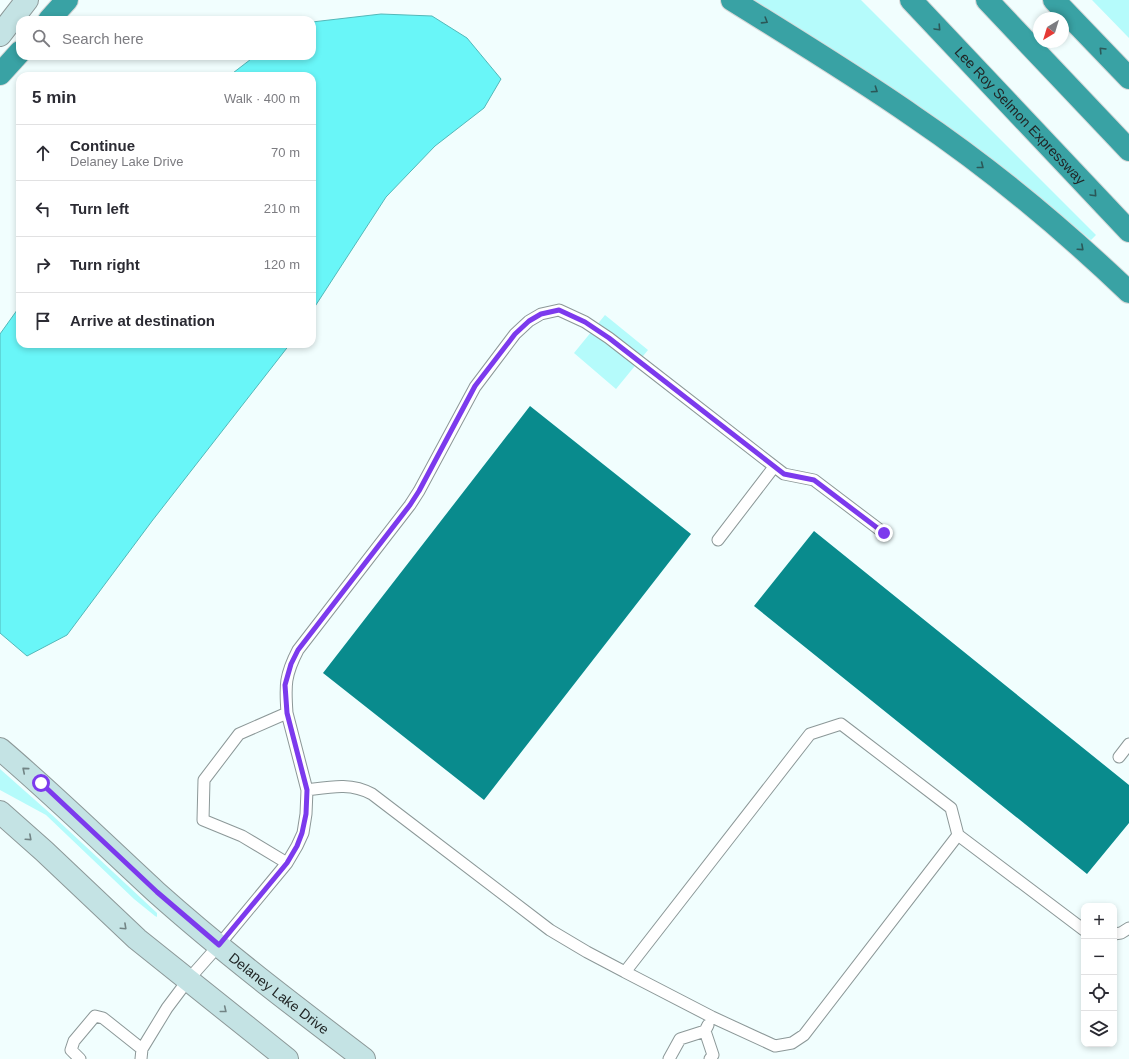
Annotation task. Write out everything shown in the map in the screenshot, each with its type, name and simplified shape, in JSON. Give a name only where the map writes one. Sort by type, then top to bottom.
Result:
[{"type":"highway","points":[[53,16],[67,0]]},
{"type":"highway","points":[[732,0],[872,88],[966,154],[1062,231],[1129,292]]},
{"type":"highway","name":"Lee Roy Selmon Expressway","points":[[911,0],[1129,231]]},
{"type":"highway","points":[[987,0],[1129,150]]},
{"type":"highway","points":[[1054,0],[1129,78]]},
{"type":"highway","points":[[0,74],[16,56]]},
{"type":"street","points":[[0,35],[27,0]]},
{"type":"street","name":"Delaney Lake Drive","points":[[0,749],[41,783],[157,892],[219,945],[364,1059]]},
{"type":"street","points":[[0,812],[44,851],[137,939],[287,1059]]},
{"type":"lane","points":[[80,1059],[71,1050],[74,1040],[95,1016],[103,1018],[142,1054],[167,1008],[188,980],[287,863],[297,846],[302,833],[306,814],[307,790],[287,713],[285,685],[291,664],[298,650],[410,505],[475,386],[515,334],[529,321],[541,314],[559,310],[585,322],[609,338],[774,467],[784,474],[814,480],[884,533]]},
{"type":"lane","points":[[718,540],[774,467]]},
{"type":"lane","points":[[287,713],[239,734],[204,780],[203,814],[203,820],[242,836],[287,863]]},
{"type":"lane","points":[[625,972],[810,734],[841,724],[951,808],[958,835],[1081,928]]},
{"type":"lane","points":[[1119,757],[1129,744]]},
{"type":"lane","points":[[307,790],[343,785],[361,788],[372,794],[550,930],[587,952],[712,1018],[775,1046],[792,1044],[804,1035],[958,835]]},
{"type":"lane","points":[[1117,934],[1129,928]]},
{"type":"lane","points":[[669,1059],[680,1039],[705,1031],[712,1018]]},
{"type":"lane","points":[[705,1031],[713,1055],[710,1059]]},
{"type":"shaded area","points":[[753,0],[861,0],[1096,235],[1091,240],[1003,169]]},
{"type":"shaded area","points":[[1092,0],[1129,0],[1129,38],[1128,37]]},
{"type":"shaded area","points":[[605,315],[648,350],[616,389],[574,353]]},
{"type":"shaded area","points":[[0,769],[52,815],[157,913],[157,917],[134,899],[46,815],[0,790]]},
{"type":"water","points":[[381,14],[432,16],[467,38],[501,79],[484,108],[435,146],[386,197],[316,305],[316,72],[234,72],[250,60],[316,60],[316,22]]},
{"type":"water","points":[[16,312],[16,348],[287,348],[152,521],[67,635],[27,656],[0,633],[0,334]]},
{"type":"building","points":[[530,406],[691,534],[484,800],[323,673]]},
{"type":"building","points":[[814,531],[1129,785],[1129,823],[1087,874],[754,606]]},
{"type":"route","points":[[41,783],[157,892],[219,945],[287,863],[297,846],[302,833],[306,814],[307,790],[287,713],[285,685],[291,664],[298,650],[410,505],[475,386],[515,334],[529,321],[541,314],[559,310],[585,322],[609,338],[784,474],[814,480],[884,533]]}]
